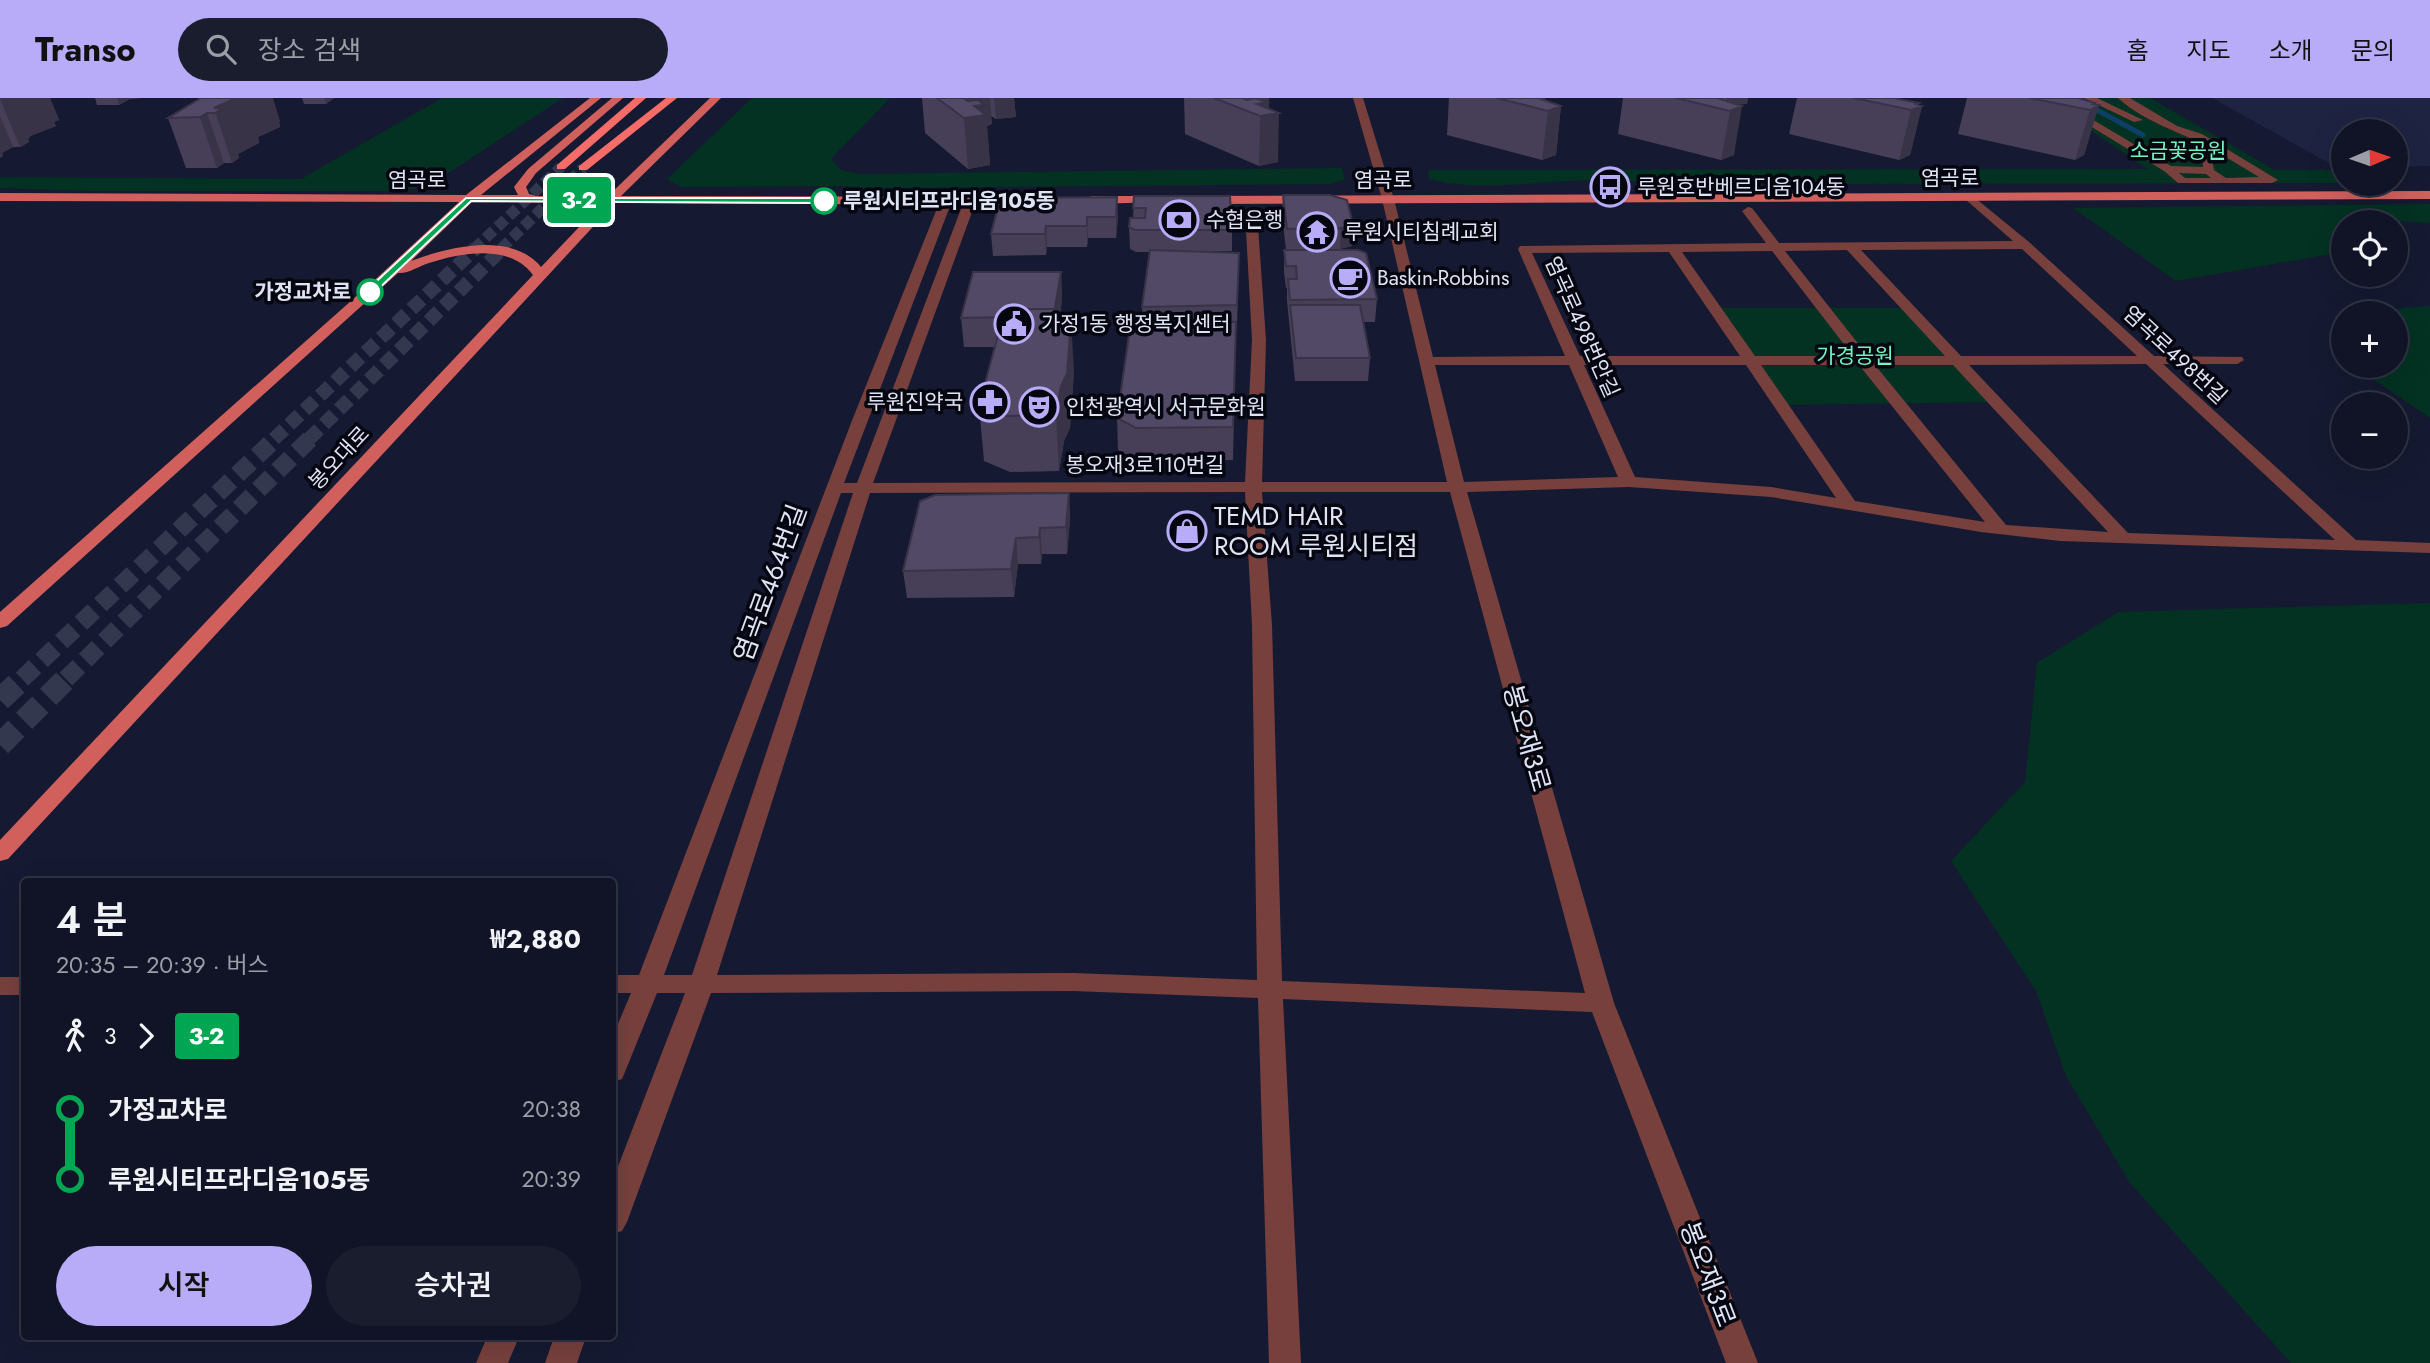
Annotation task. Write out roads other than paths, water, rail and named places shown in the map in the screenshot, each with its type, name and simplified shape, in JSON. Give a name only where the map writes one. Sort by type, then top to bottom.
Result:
[{"type":"highway","points":[[561,167],[641,98]]},
{"type":"highway","points":[[583,167],[672,98]]},
{"type":"main road","points":[[0,622],[383,280],[469,199],[596,98]]},
{"type":"main road","points":[[541,200],[524,197],[520,187],[532,171],[618,98]]},
{"type":"main road","name":"봉오대로","points":[[0,854],[635,174],[716,98]]},
{"type":"main road","name":"염곡로","points":[[1188,200],[2430,195]]},
{"type":"main road","name":"염곡로","points":[[0,197],[612,200],[942,209]]},
{"type":"main road","points":[[1079,201],[1174,200]]},
{"type":"main road","points":[[967,209],[1052,201]]},
{"type":"main road","points":[[383,280],[435,256],[482,252],[520,255],[529,261],[541,276]]},
{"type":"street","name":"봉오재3로","points":[[1358,98],[1388,199],[1457,487],[1601,1003],[1742,1363]]},
{"type":"street","points":[[2049,98],[2168,169],[2182,181],[2272,180],[2198,136],[2173,128],[2123,98]]},
{"type":"street","points":[[2088,98],[2178,138]]},
{"type":"street","points":[[2209,171],[2206,157],[2231,156]]},
{"type":"street","points":[[2168,169],[2209,171],[2222,181]]},
{"type":"street","name":"염곡로498번길","points":[[1969,197],[2025,245],[2351,545]]},
{"type":"street","points":[[942,209],[954,213],[967,209]]},
{"type":"street","name":"염곡로464번길","points":[[616,1062],[649,984],[834,488],[942,209]]},
{"type":"street","points":[[616,1211],[701,985],[863,488],[967,209]]},
{"type":"street","points":[[1748,211],[1863,360],[2000,529]]},
{"type":"street","points":[[1251,212],[1259,340],[1253,488],[1262,625],[1270,990],[1285,1363]]},
{"type":"street","name":"염곡로498번안길","points":[[1629,482],[1524,249],[2025,245]]},
{"type":"street","points":[[1850,246],[2123,538]]},
{"type":"street","points":[[1673,248],[1850,506]]},
{"type":"street","points":[[1425,361],[2237,360]]},
{"type":"street","name":"봉오재3로110번길","points":[[834,488],[1457,487],[1629,482],[1771,492],[2000,529],[2060,536],[2430,548]]},
{"type":"street","points":[[616,984],[1073,982],[1601,1003]]},
{"type":"street","points":[[0,986],[21,986]]},
{"type":"street","points":[[492,1363],[502,1340]]},
{"type":"street","points":[[561,1363],[569,1340]]},
{"type":"waterway","points":[[2075,98],[2143,135]]},
{"type":"tunnel","points":[[474,249],[561,167]]},
{"type":"tunnel","points":[[501,249],[583,168]]},
{"type":"tunnel","points":[[274,439],[476,248]]},
{"type":"tunnel","points":[[309,439],[503,248]]},
{"type":"tunnel","points":[[22,679],[276,438]]},
{"type":"tunnel","points":[[66,679],[311,438]]},
{"type":"tunnel","points":[[0,700],[24,677]]},
{"type":"tunnel","points":[[0,745],[66,679]]},
{"type":"place","name":"루원호반베르디움104동","points":[[1610,187]]},
{"type":"place","name":"루원시티프라디움105동","points":[[824,201]]},
{"type":"place","name":"수협은행","points":[[1179,220]]},
{"type":"place","name":"루원시티침례교회","points":[[1317,232]]},
{"type":"place","name":"Baskin-Robbins","points":[[1350,278]]},
{"type":"place","name":"가정교차로","points":[[370,292]]},
{"type":"place","name":"가정1동 행정복지센터","points":[[1014,324]]},
{"type":"place","name":"루원진약국","points":[[990,402]]},
{"type":"place","name":"인천광역시 서구문화원","points":[[1039,407]]},
{"type":"place","name":"TEMD HAIR ROOM 루원시티점","points":[[1187,531]]},
{"type":"park label","name":"소금꽃공원","points":[[2178,151]]},
{"type":"park label","name":"가경공원","points":[[1855,356]]}]
